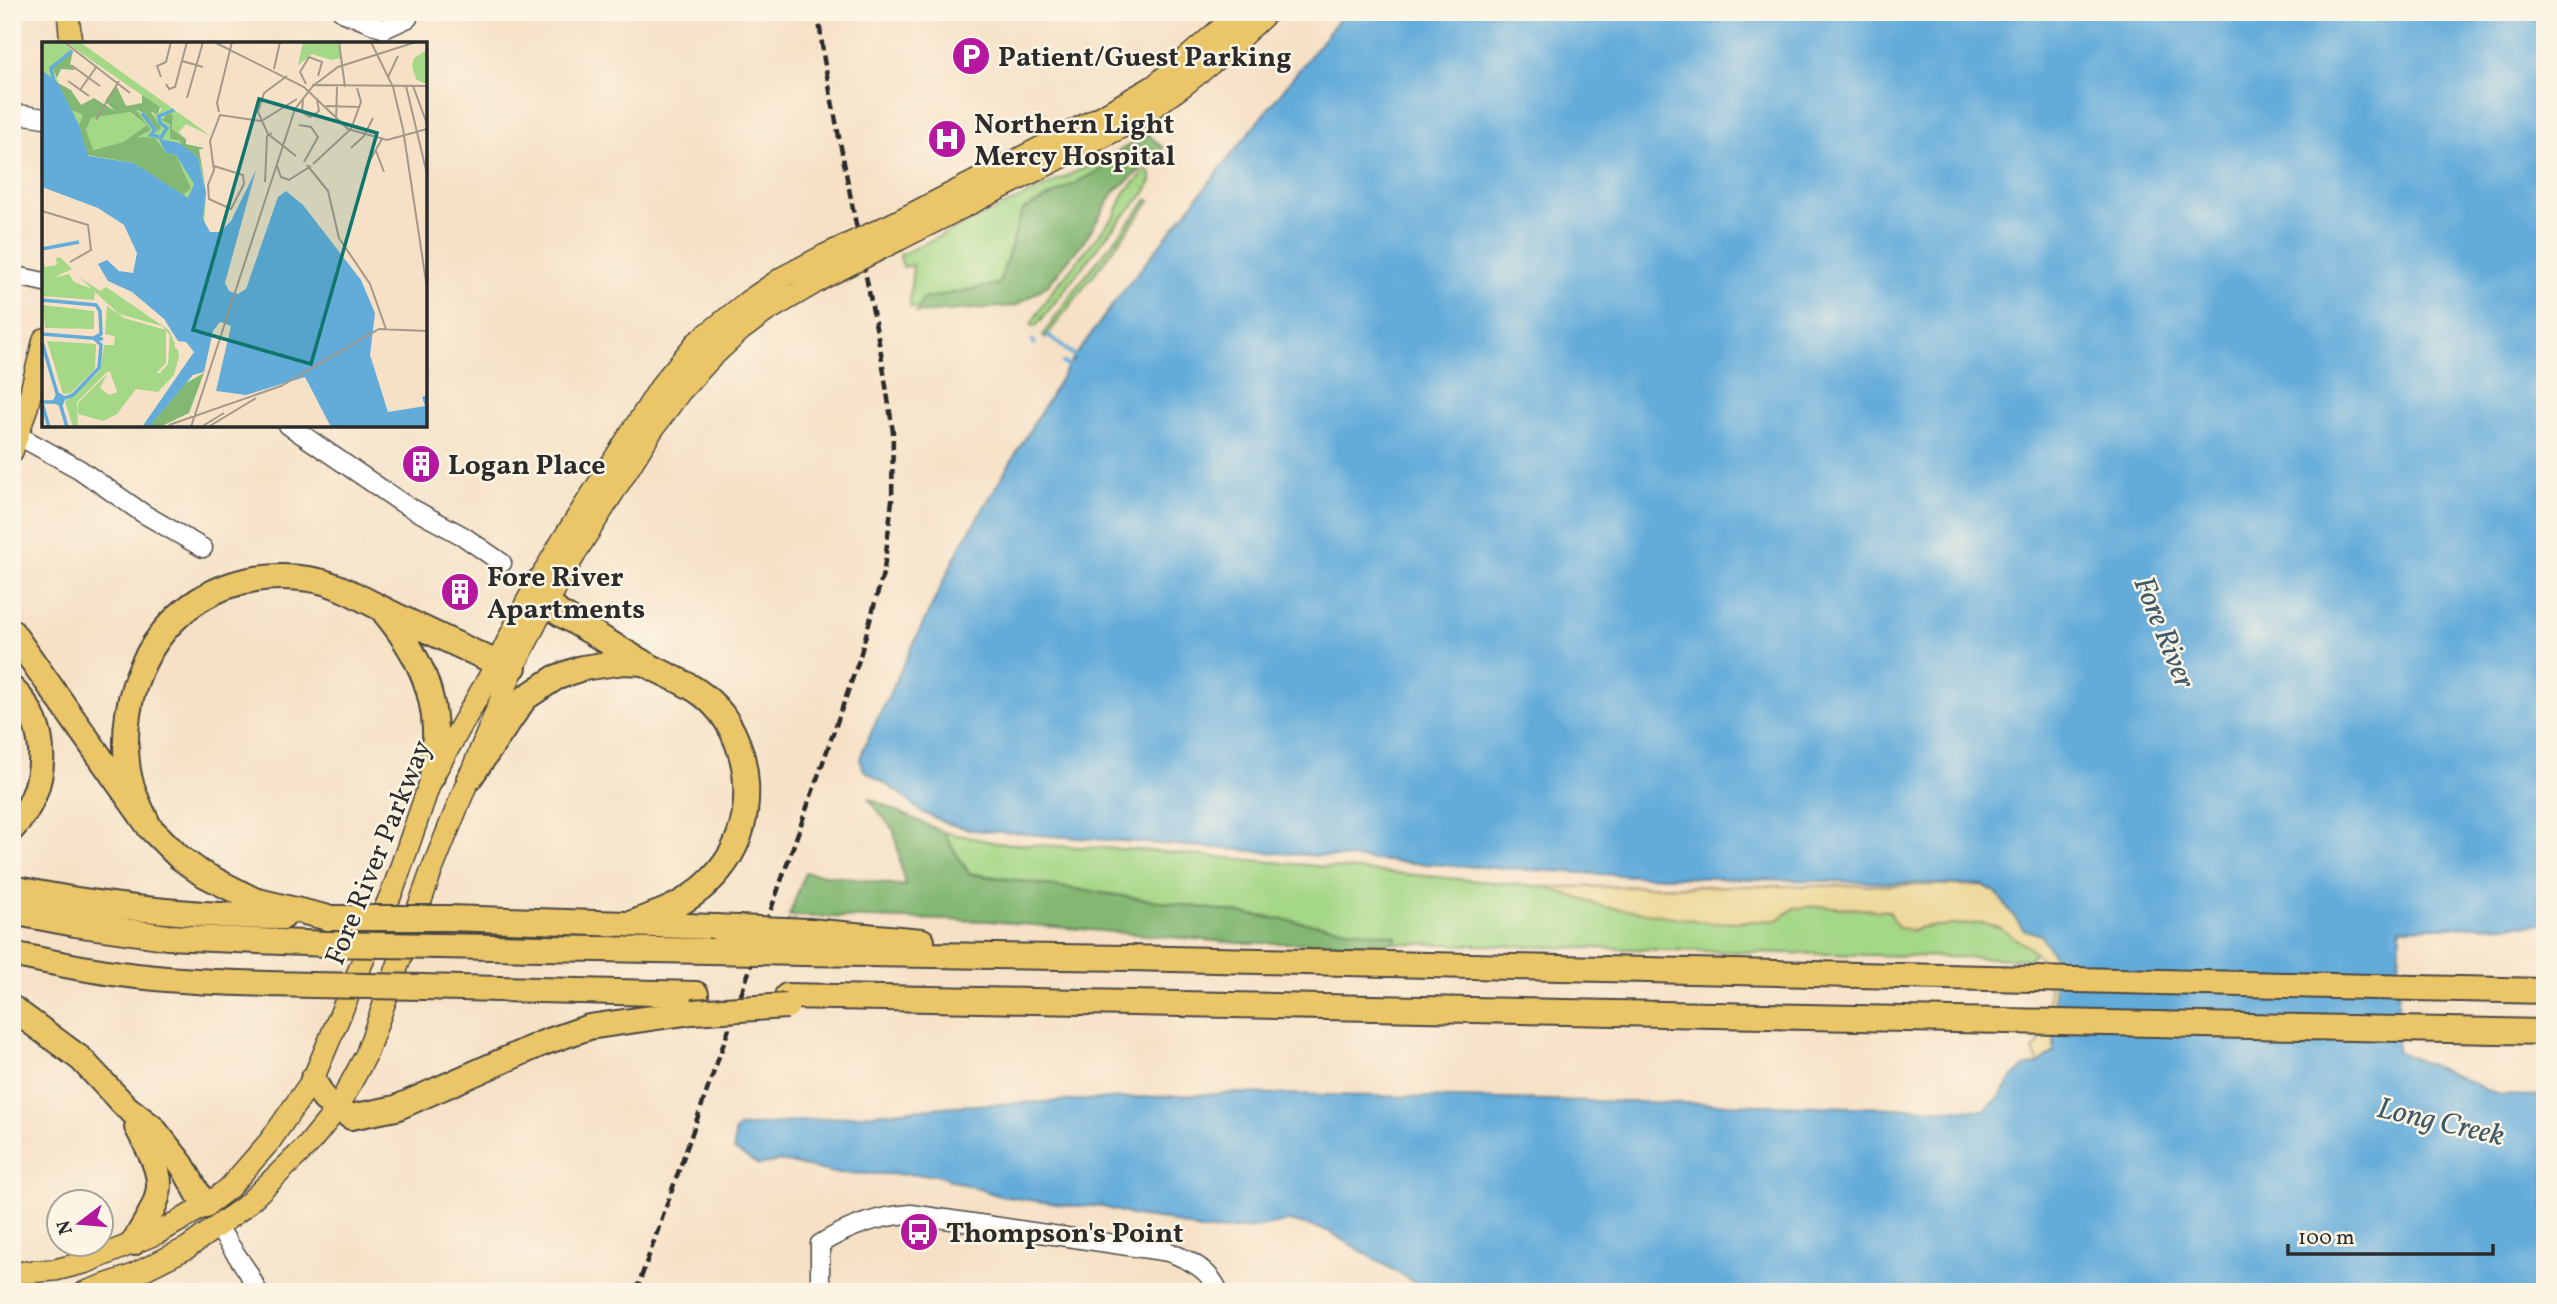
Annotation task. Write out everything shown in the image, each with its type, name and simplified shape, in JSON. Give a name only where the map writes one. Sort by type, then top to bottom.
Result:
[{"type":"highway","points":[[150,828],[137,799],[127,765],[126,715],[141,665],[155,641],[175,618],[201,599],[247,581],[280,577],[327,583],[506,665]]},
{"type":"highway","points":[[543,592],[559,613],[644,663],[684,682],[714,704],[727,721],[745,768],[747,796],[741,838],[730,859],[704,885],[675,906],[630,924]]},
{"type":"highway","points":[[383,609],[411,646],[430,691],[437,727],[432,777]]},
{"type":"highway","points":[[12,632],[150,828],[178,857],[240,894],[269,905],[329,918]]},
{"type":"highway","points":[[469,779],[524,698],[555,678],[582,668],[624,662],[644,663]]},
{"type":"highway","points":[[12,689],[31,713],[39,731],[42,750],[36,796],[12,829]]},
{"type":"highway","points":[[12,888],[99,905],[224,917],[448,918],[715,927],[806,942],[1128,958],[2545,991]]},
{"type":"highway","points":[[12,912],[167,937],[327,944],[708,951],[806,942]]},
{"type":"highway","points":[[12,954],[78,968],[154,978],[233,983],[423,987],[694,1003],[903,998],[2545,1032]]},
{"type":"highway","points":[[313,1079],[324,1099],[351,1117],[396,1108],[542,1043],[589,1027],[694,1003]]},
{"type":"highway","points":[[12,1008],[81,1059],[126,1107],[153,1128],[182,1165],[211,1216]]},
{"type":"highway","points":[[126,1107],[155,1160],[159,1176],[158,1198],[153,1211],[133,1243]]},
{"type":"main road","points":[[68,12],[71,42]]},
{"type":"main road","name":"Fore River Parkway","points":[[896,231],[1154,86],[1240,12]]},
{"type":"main road","name":"Fore River Parkway","points":[[85,1292],[131,1276],[187,1248],[229,1188],[270,1141],[313,1079],[394,887],[432,777],[506,665],[543,592],[562,541],[663,383],[704,350],[741,330],[756,307],[825,266],[1134,121],[1214,62],[1268,12]]},
{"type":"main road","points":[[15,444],[42,348]]},
{"type":"main road","name":"Fore River Parkway","points":[[12,1273],[55,1270],[76,1265],[158,1233],[244,1207],[308,1145],[337,1109],[366,1055],[432,872],[469,779],[506,665]]},
{"type":"street","points":[[342,12],[384,29],[408,18]]},
{"type":"street","points":[[12,113],[42,118]]},
{"type":"street","points":[[12,275],[42,282]]},
{"type":"street","points":[[291,427],[402,503],[463,536],[502,563]]},
{"type":"street","points":[[15,444],[79,469],[144,514],[203,548]]},
{"type":"street","points":[[820,1292],[820,1244],[858,1224],[881,1217],[911,1213],[1169,1252],[1196,1264],[1210,1275],[1219,1292]]},
{"type":"street","points":[[211,1216],[243,1262],[258,1292]]},
{"type":"green space","points":[[1148,134],[1163,148],[1154,159],[1115,191],[1087,237],[1048,285],[1015,306],[916,313],[923,299],[999,284],[1022,211],[1102,169],[1116,153]]},
{"type":"green space","points":[[1116,153],[1102,169],[1022,211],[999,284],[923,299],[919,308],[911,308],[913,265],[903,267],[900,255]]},
{"type":"green space","points":[[1147,170],[1151,173],[1151,181],[1145,193],[1112,229],[1034,327],[1031,324],[1050,294],[1115,215],[1125,192]]},
{"type":"green space","points":[[1148,199],[1150,201],[1045,338],[1043,335],[1079,284]]},
{"type":"green space","points":[[868,798],[943,832],[969,874],[1396,936],[1396,943],[1239,943],[989,921],[789,916],[805,872],[905,886],[894,831]]},
{"type":"green space","points":[[943,832],[997,843],[1140,850],[1546,887],[1601,906],[1756,920],[1778,920],[1794,908],[1818,906],[1889,911],[1913,931],[1921,927],[1983,923],[1999,927],[2035,952],[2029,959],[1396,943],[1395,936],[969,873]]},
{"type":"sand","points":[[1983,885],[1996,892],[2023,929],[2041,935],[2054,956],[2054,1052],[2039,1064],[2033,1051],[2044,1034],[2048,1017],[2049,983],[2046,968],[2035,952],[1999,927],[1983,923],[1921,927],[1913,931],[1898,927],[1889,911],[1818,906],[1794,908],[1778,920],[1713,923],[1601,906],[1546,887]]},
{"type":"water","points":[[1345,12],[2545,12],[2545,924],[2400,928],[2397,1051],[2500,1095],[2545,1096],[2545,1292],[1430,1292],[1328,1231],[1290,1221],[1255,1228],[1203,1231],[1167,1220],[1135,1216],[1100,1206],[1073,1206],[1000,1196],[936,1175],[834,1173],[781,1161],[759,1165],[734,1150],[735,1131],[740,1127],[953,1106],[1238,1093],[1985,1110],[2024,1067],[2039,1064],[2054,1052],[2054,956],[2041,935],[2023,929],[1996,892],[1983,885],[1637,876],[1428,864],[973,830],[949,824],[921,812],[901,794],[864,770],[860,760],[864,747],[959,549],[1070,363],[1116,300]]},
{"type":"waterway","points":[[1048,335],[1075,356]]},
{"type":"waterway","points":[[1063,363],[1068,366]]},
{"type":"railway","points":[[636,1292],[859,660],[884,570],[892,500],[893,432],[881,353],[824,60],[818,12]]},
{"type":"place","name":"Patient/Guest Parking","points":[[971,56]]},
{"type":"place","name":"Northern Light Mercy Hospital","points":[[947,139]]},
{"type":"place","name":"Logan Place","points":[[421,464]]},
{"type":"place","name":"Fore River Apartments","points":[[460,592]]},
{"type":"place","name":"Thompson's Point","points":[[919,1232]]},
{"type":"water label","name":"Fore River","points":[[2165,632]]},
{"type":"water label","name":"Long Creek","points":[[2441,1121]]}]
